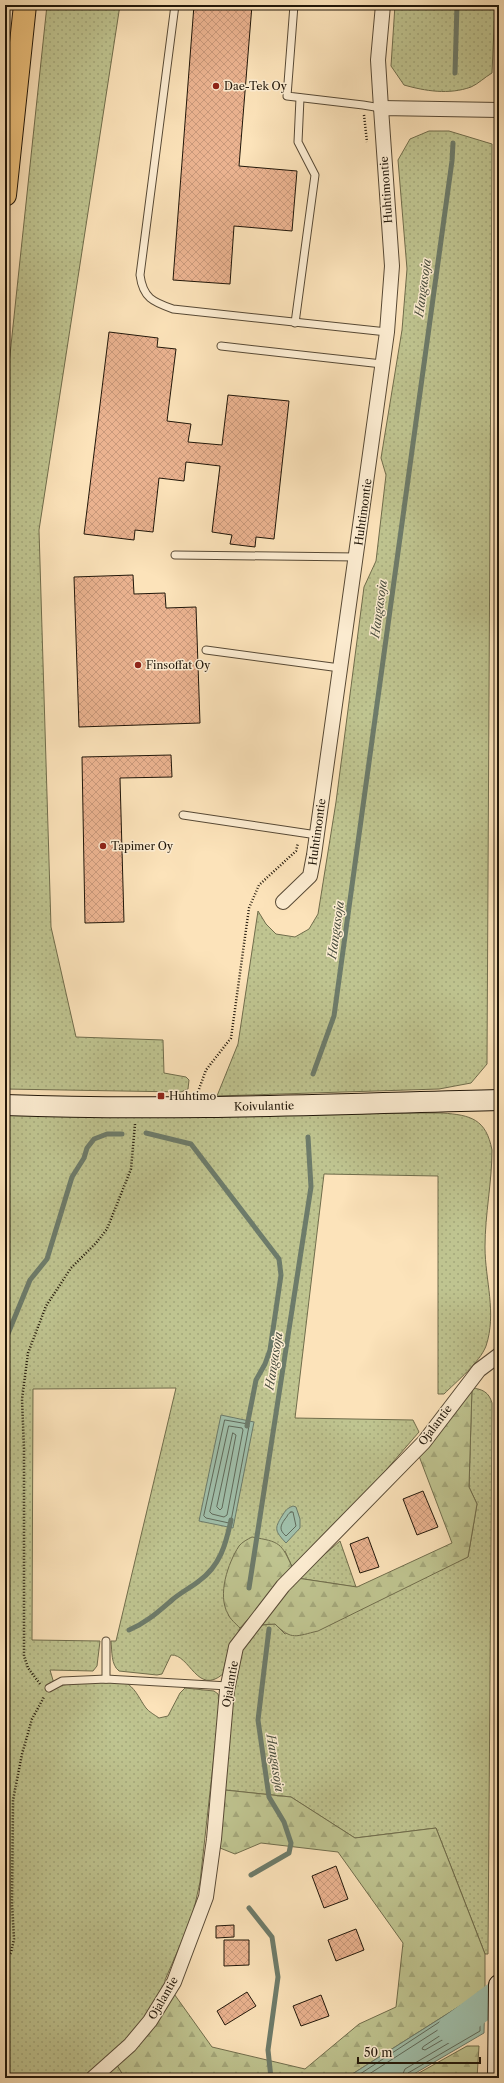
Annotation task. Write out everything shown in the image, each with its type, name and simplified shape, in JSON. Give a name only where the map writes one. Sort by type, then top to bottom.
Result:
[{"type":"highway","points":[[5,195],[25,5]]},
{"type":"street","name":"Huhtimontie","points":[[283,902],[310,876],[357,557],[387,332],[392,266],[378,60],[383,5]]},
{"type":"street","points":[[381,108],[499,110]]},
{"type":"street","name":"Koivulantie","points":[[5,1105],[68,1108],[197,1108],[499,1100]]},
{"type":"street","name":"Ojalantie","points":[[93,2078],[130,2045],[150,2021],[174,1982],[206,1897],[214,1839],[228,1686],[236,1647],[283,1586],[424,1442],[479,1370],[499,1356]]},
{"type":"street","points":[[498,2078],[499,1985]]},
{"type":"lane","points":[[175,5],[140,275],[142,288],[156,304],[173,310],[387,332]]},
{"type":"lane","points":[[294,5],[287,96],[381,108]]},
{"type":"lane","points":[[295,323],[315,174],[298,142],[300,98]]},
{"type":"lane","points":[[221,346],[382,364]]},
{"type":"lane","points":[[174,555],[357,557]]},
{"type":"lane","points":[[206,650],[340,668]]},
{"type":"lane","points":[[183,815],[317,835]]},
{"type":"lane","points":[[106,1641],[106,1679]]},
{"type":"lane","points":[[49,1688],[62,1681],[106,1679],[228,1686]]},
{"type":"path","points":[[5,1961],[11,1953],[14,1939],[12,1904],[13,1800],[22,1754],[32,1719],[49,1688],[39,1684],[28,1668],[24,1656],[24,1448],[22,1399],[28,1353],[46,1306],[71,1268],[96,1244],[106,1229],[131,1169],[134,1126]]},
{"type":"green space","points":[[47,5],[120,5],[39,530],[51,927],[76,1037],[163,1040],[164,1073],[186,1077],[189,1080],[188,1089],[181,1092],[5,1089],[5,402]]},
{"type":"green space","points":[[395,5],[495,5],[492,73],[471,87],[454,91],[420,89],[404,85],[391,66]]},
{"type":"green space","points":[[429,131],[449,131],[492,144],[487,1064],[471,1083],[439,1089],[217,1096],[238,1044],[258,911],[266,924],[276,934],[295,937],[309,929],[318,914],[336,802],[364,587],[376,561],[386,475],[381,458],[402,330],[407,269],[398,160],[410,139]]},
{"type":"green space","points":[[5,1113],[442,1113],[461,1115],[476,1121],[486,1131],[492,1150],[485,1247],[491,1309],[489,1334],[486,1346],[479,1359],[444,1394],[438,1394],[438,1176],[324,1174],[295,1418],[413,1420],[419,1432],[354,1507],[293,1569],[285,1551],[228,1615],[240,1628],[225,1663],[223,1674],[214,1679],[207,1680],[200,1677],[178,1656],[171,1655],[162,1674],[157,1675],[119,1671],[116,1668],[112,1658],[111,1641],[116,1641],[176,1388],[33,1389],[32,1640],[100,1641],[97,1666],[93,1671],[50,1670],[55,1687],[92,1682],[123,1682],[131,1687],[150,1712],[159,1718],[168,1716],[180,1693],[185,1688],[214,1691],[218,1694],[220,1702],[200,1882],[192,1918],[165,1980],[165,1986],[115,2062],[125,2078],[5,2078]]},
{"type":"green space","points":[[472,1388],[485,1392],[491,1399],[492,1403],[488,1954],[485,1954],[436,1828],[355,1838],[291,1797],[225,1790],[233,1690],[242,1650],[260,1625],[275,1624],[285,1634],[468,1557],[477,1504],[469,1487]]},
{"type":"green space","points":[[472,1388],[469,1487],[477,1504],[468,1557],[318,1631],[295,1636],[286,1633],[275,1624],[260,1625],[297,1578],[357,1587],[452,1543],[419,1456]]},
{"type":"green space","points":[[252,1537],[269,1540],[282,1548],[293,1569],[240,1628],[232,1620],[225,1606],[225,1579],[231,1561],[240,1545]]},
{"type":"green space","points":[[340,1541],[356,1587],[297,1578]]},
{"type":"green space","points":[[225,1790],[291,1797],[355,1838],[436,1828],[485,1954],[485,1990],[346,2078],[125,2078],[115,2062],[172,1991],[212,2047],[305,2069],[359,2024],[396,2007],[403,1943],[338,1852],[261,1843],[235,1854],[220,1848]]},
{"type":"green space","points":[[467,2046],[479,2046],[477,2078],[410,2078]]},
{"type":"water","points":[[221,1415],[254,1422],[233,1528],[199,1521]]},
{"type":"water","points":[[293,1506],[296,1507],[300,1519],[300,1528],[286,1543],[278,1533],[277,1527],[279,1520],[285,1511]]},
{"type":"water","points":[[485,1990],[484,2033],[407,2078],[346,2078]]},
{"type":"building","name":"Dae-Tek Oy","points":[[194,5],[252,5],[239,166],[297,171],[292,231],[234,226],[230,284],[173,280]]},
{"type":"building","points":[[109,332],[158,338],[157,347],[176,349],[167,421],[191,424],[188,442],[222,445],[228,395],[289,401],[274,539],[256,537],[255,547],[230,544],[232,535],[212,532],[220,466],[186,462],[184,481],[159,478],[153,532],[135,530],[134,540],[84,534]]},
{"type":"building","name":"Finsoffat Oy","points":[[133,575],[134,594],[165,593],[166,608],[196,607],[200,723],[79,727],[74,577]]},
{"type":"building","name":"Tapimer Oy","points":[[171,755],[172,777],[120,778],[124,922],[85,923],[82,757]]},
{"type":"building","points":[[423,1491],[438,1527],[417,1535],[403,1499]]},
{"type":"building","points":[[368,1537],[379,1567],[360,1573],[350,1544]]},
{"type":"building","points":[[336,1866],[348,1899],[324,1908],[312,1876]]},
{"type":"building","points":[[234,1925],[234,1937],[216,1938],[216,1926]]},
{"type":"building","points":[[356,1929],[364,1950],[336,1961],[328,1940]]},
{"type":"building","points":[[224,1940],[249,1940],[249,1965],[224,1966]]},
{"type":"building","points":[[247,1992],[256,2006],[225,2025],[217,2011]]},
{"type":"building","points":[[321,1995],[329,2016],[301,2026],[293,2006]]},
{"type":"waterway","name":"Hangasoja","points":[[455,73],[457,5]]},
{"type":"waterway","name":"Hangasoja","points":[[313,1074],[334,1016],[452,161],[453,143]]},
{"type":"waterway","points":[[146,1133],[191,1144],[279,1259],[281,1275],[270,1350],[265,1364],[256,1380],[247,1426]]},
{"type":"waterway","points":[[5,1341],[30,1280],[47,1259],[72,1177],[84,1158],[87,1148],[94,1139],[107,1134],[122,1134]]},
{"type":"waterway","name":"Hangasoja","points":[[249,1588],[311,1187],[308,1137]]},
{"type":"waterway","points":[[129,1630],[152,1617],[175,1597],[196,1584],[212,1569],[221,1554],[227,1538],[231,1520]]},
{"type":"waterway","name":"Hangasoja","points":[[251,1875],[289,1853],[291,1843],[284,1822],[269,1797],[258,1720],[269,1629]]},
{"type":"waterway","name":"Hangasoja","points":[[249,1908],[272,1937],[278,1977],[268,2050],[271,2078]]},
{"type":"waterway","points":[[452,2029],[499,1994]]},
{"type":"place","name":"Dae-Tek Oy","points":[[216,86]]},
{"type":"place","name":"Finsoffat Oy","points":[[138,665]]},
{"type":"place","name":"Tapimer Oy","points":[[103,846]]},
{"type":"place","name":"Huhtimo","points":[[161,1096]]}]
